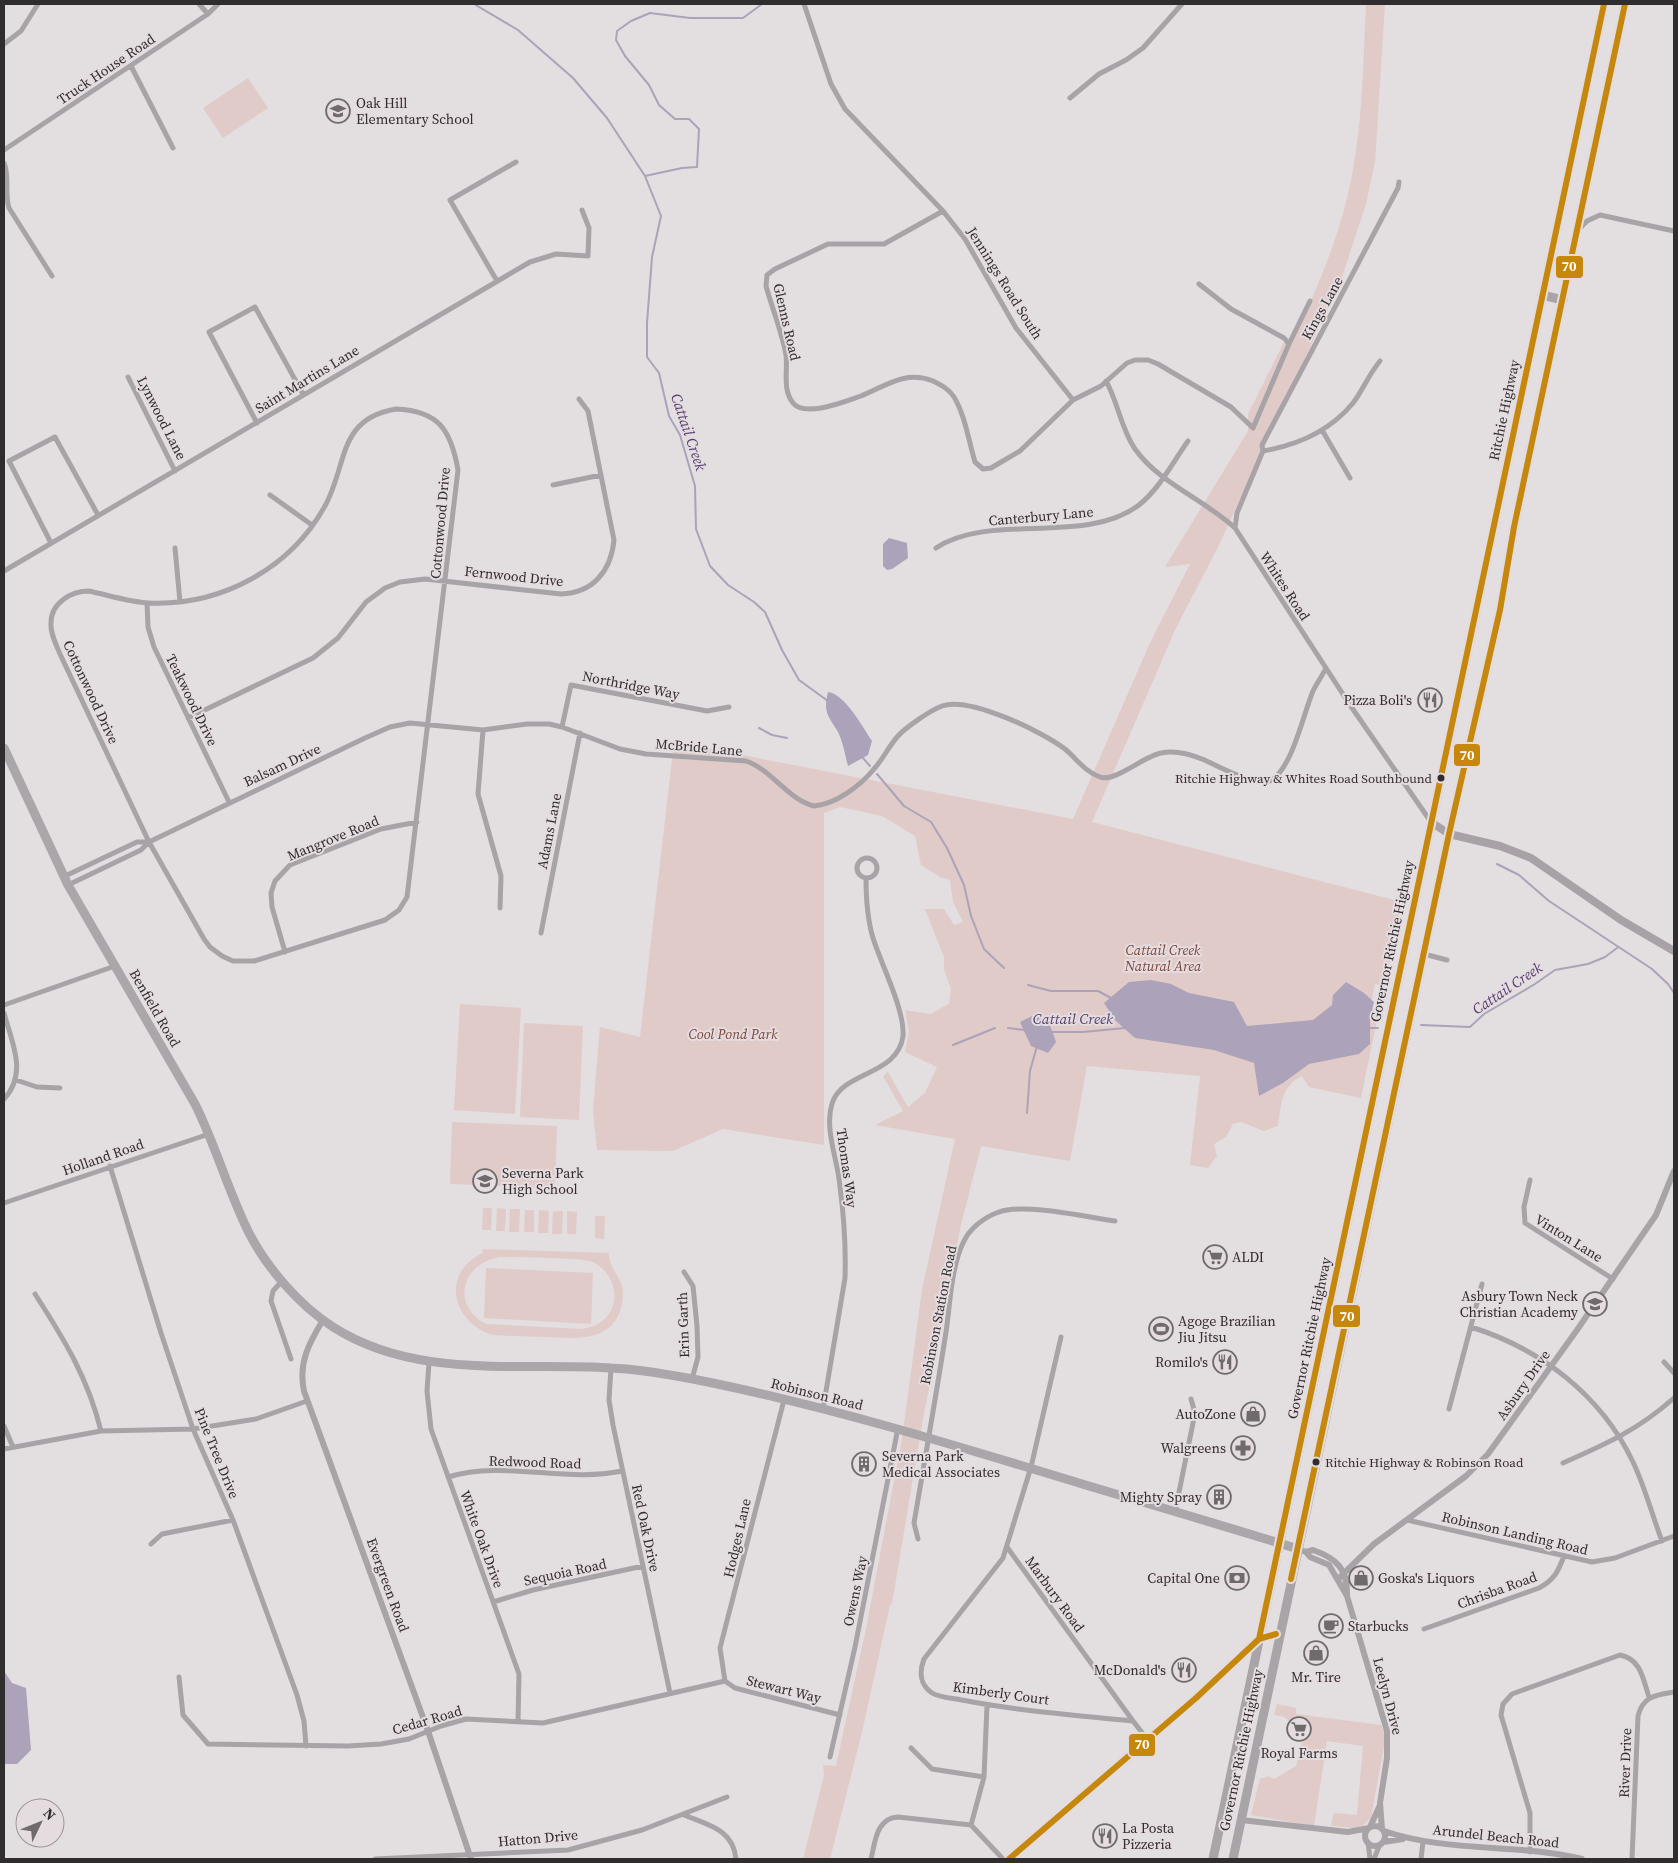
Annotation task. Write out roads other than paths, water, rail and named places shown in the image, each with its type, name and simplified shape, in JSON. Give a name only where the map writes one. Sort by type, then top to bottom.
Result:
[{"type":"highway","name":"Ritchie Highway","points":[[1431,822],[1604,4]]},
{"type":"highway","name":"Governor Ritchie Highway","points":[[1233,1859],[1280,1632],[1302,1550],[1449,834],[1500,610],[1514,527],[1625,4]]},
{"type":"highway","points":[[1542,295],[1563,300]]},
{"type":"highway","name":"Governor Ritchie Highway","points":[[1213,1859],[1431,822]]},
{"type":"main road","name":"Benfield Road","points":[[4,748],[66,881],[195,1104],[210,1134],[248,1231],[263,1256],[283,1281],[323,1320]]},
{"type":"main road","points":[[1431,822],[1449,834],[1500,846],[1526,856],[1621,920],[1674,951]]},
{"type":"main road","name":"Robinson Road","points":[[323,1320],[370,1346],[429,1363],[611,1368],[692,1379],[823,1409],[898,1428],[1031,1467],[1302,1550]]},
{"type":"street","points":[[4,44],[21,30],[38,4]]},
{"type":"street","points":[[199,4],[208,14]]},
{"type":"street","name":"Truck House Road","points":[[4,150],[208,14],[218,4]]},
{"type":"street","name":"Jennings Road South","points":[[804,4],[831,84],[845,109],[943,211],[965,239],[1016,328],[1073,400]]},
{"type":"street","points":[[1070,98],[1099,74],[1126,60],[1143,48],[1182,4]]},
{"type":"street","points":[[131,66],[173,148]]},
{"type":"street","points":[[498,281],[450,200],[516,162]]},
{"type":"street","points":[[4,163],[7,172],[9,208],[52,276]]},
{"type":"street","name":"Kings Lane","points":[[1263,451],[1262,445],[1307,357],[1340,300],[1398,188],[1399,182]]},
{"type":"street","name":"Saint Martins Lane","points":[[4,571],[530,262],[549,255],[564,253],[588,256],[589,228],[582,210]]},
{"type":"street","name":"Glenns Road","points":[[943,211],[884,244],[828,244],[774,269],[767,275],[766,286],[786,355],[787,388],[794,404],[806,410],[861,396],[896,379],[906,377],[929,380],[945,387],[954,398],[975,462],[983,469],[991,468],[1020,451],[1073,400]]},
{"type":"street","points":[[1575,235],[1587,221],[1600,215],[1674,231]]},
{"type":"street","points":[[1199,284],[1231,309],[1284,338],[1289,344]]},
{"type":"street","points":[[1073,400],[1101,386],[1127,363],[1141,359],[1148,360],[1232,407],[1253,428],[1289,344],[1310,301]]},
{"type":"street","points":[[256,423],[209,332],[255,307],[303,394]]},
{"type":"street","points":[[1235,528],[1237,513],[1263,451],[1294,445],[1322,430],[1339,418],[1354,402],[1380,361]]},
{"type":"street","name":"Lynwood Lane","points":[[128,376],[175,470]]},
{"type":"street","name":"Whites Road","points":[[1106,381],[1135,448],[1150,466],[1222,516],[1235,528],[1326,668],[1431,822]]},
{"type":"street","name":"Fernwood Drive","points":[[188,718],[313,658],[338,638],[366,602],[385,588],[407,580],[447,581],[561,594],[589,587],[604,572],[611,560],[614,547],[588,411],[579,399]]},
{"type":"street","name":"Cottonwood Drive","points":[[412,410],[426,415],[445,430],[451,439],[458,470],[447,581],[407,897],[399,910],[385,920],[285,952],[245,962],[233,961],[216,953],[204,939],[149,842],[60,654],[51,623],[54,611],[61,601],[81,591],[148,603],[180,602],[211,595],[264,573],[292,550],[312,525],[335,484],[346,442],[356,428],[372,416],[386,411],[412,410]]},
{"type":"street","points":[[1322,430],[1350,478]]},
{"type":"street","points":[[50,543],[9,461],[55,436],[98,515]]},
{"type":"street","name":"Canterbury Lane","points":[[936,548],[954,538],[992,532],[1094,524],[1114,518],[1142,503],[1164,476],[1188,441]]},
{"type":"street","points":[[553,485],[601,476]]},
{"type":"street","points":[[270,495],[312,525]]},
{"type":"street","points":[[175,548],[180,602]]},
{"type":"street","name":"Teakwood Drive","points":[[148,603],[152,641],[229,802]]},
{"type":"street","name":"McBride Lane","points":[[429,725],[483,730],[528,724],[562,727],[620,749],[646,754],[746,760],[760,768],[800,800],[814,806],[840,797],[873,771],[905,730],[942,706],[952,705],[978,707],[1003,716],[1063,747],[1086,770],[1101,778],[1111,778],[1142,760],[1168,752],[1201,758],[1261,783],[1272,780],[1288,758],[1314,690],[1326,668]]},
{"type":"street","name":"Northridge Way","points":[[562,727],[571,685],[707,711],[728,708]]},
{"type":"street","name":"Balsam Drive","points":[[66,881],[141,850],[149,842],[229,802],[390,727],[410,723],[429,725]]},
{"type":"street","points":[[483,730],[478,794],[501,876],[500,908]]},
{"type":"street","name":"Adams Lane","points":[[541,933],[580,733]]},
{"type":"street","name":"Mangrove Road","points":[[285,952],[272,907],[271,894],[275,881],[290,865],[381,829],[417,822]]},
{"type":"street","name":"Balsam Drive","points":[[66,881],[137,842],[149,842]]},
{"type":"street","points":[[863,858],[870,858],[876,863],[877,871],[873,876],[866,878],[859,873],[857,866],[863,858]]},
{"type":"street","name":"Thomas Way","points":[[823,1409],[846,1262],[840,1185],[830,1124],[830,1113],[834,1098],[841,1090],[890,1061],[903,1035],[902,1018],[870,924],[866,878]]},
{"type":"street","points":[[1424,954],[1447,960]]},
{"type":"street","points":[[4,1005],[115,966]]},
{"type":"street","points":[[4,1013],[17,1057],[16,1080],[4,1099]]},
{"type":"street","points":[[16,1080],[37,1087],[60,1088]]},
{"type":"street","name":"Holland Road","points":[[4,1203],[210,1134]]},
{"type":"street","name":"Pine Tree Drive","points":[[110,1166],[161,1333],[193,1428],[233,1520],[297,1695],[304,1721],[306,1746]]},
{"type":"street","name":"Asbury Drive","points":[[1338,1579],[1374,1544],[1466,1476],[1488,1454],[1613,1279],[1656,1215],[1674,1171]]},
{"type":"street","name":"Vinton Lane","points":[[1530,1180],[1524,1207],[1525,1223],[1613,1279]]},
{"type":"street","name":"Robinson Station Road","points":[[918,1539],[914,1523],[959,1254],[969,1233],[988,1217],[1008,1210],[1027,1210],[1115,1220]]},
{"type":"street","name":"Erin Garth","points":[[684,1272],[694,1286],[697,1326],[698,1357],[692,1379]]},
{"type":"street","points":[[283,1281],[272,1291],[271,1301],[291,1359]]},
{"type":"street","points":[[1449,1409],[1482,1284]]},
{"type":"street","points":[[35,1294],[70,1349],[87,1386],[100,1431]]},
{"type":"street","name":"Evergreen Road","points":[[323,1320],[307,1348],[303,1362],[302,1380],[428,1731],[471,1857]]},
{"type":"street","points":[[1471,1327],[1510,1340],[1551,1366],[1587,1395],[1620,1438],[1633,1463],[1662,1541]]},
{"type":"street","points":[[1007,1547],[1031,1467],[1060,1337]]},
{"type":"street","points":[[1664,1362],[1674,1373]]},
{"type":"street","name":"White Oak Drive","points":[[429,1363],[427,1391],[429,1418],[438,1451],[518,1674],[518,1722]]},
{"type":"street","name":"Red Oak Drive","points":[[611,1368],[609,1400],[622,1471],[670,1693]]},
{"type":"street","points":[[1563,1464],[1620,1438],[1654,1416],[1674,1398]]},
{"type":"street","points":[[1176,1512],[1195,1413],[1192,1399]]},
{"type":"street","name":"Hodges Lane","points":[[724,1681],[720,1648],[784,1400]]},
{"type":"street","points":[[4,1449],[100,1431],[193,1428],[256,1419],[308,1401]]},
{"type":"street","points":[[4,1426],[13,1446]]},
{"type":"street","name":"Owens Way","points":[[830,1758],[898,1428]]},
{"type":"street","name":"Redwood Road","points":[[448,1477],[478,1471],[600,1475],[622,1471]]},
{"type":"street","points":[[151,1544],[162,1534],[233,1520]]},
{"type":"street","name":"Robinson Landing Road","points":[[1407,1520],[1592,1562],[1614,1558],[1674,1536]]},
{"type":"street","name":"Kimberly Court","points":[[1007,1547],[997,1568],[924,1659],[920,1671],[924,1685],[936,1695],[987,1705],[1133,1721]]},
{"type":"street","name":"Marbury Road","points":[[1007,1547],[1133,1721]]},
{"type":"street","points":[[1302,1550],[1313,1550],[1328,1555],[1335,1559],[1344,1572]]},
{"type":"street","name":"Leelyn Drive","points":[[1302,1550],[1310,1557],[1329,1565],[1347,1596]]},
{"type":"street","name":"Chrisba Road","points":[[1424,1630],[1551,1582],[1558,1572],[1564,1556]]},
{"type":"street","name":"Sequoia Road","points":[[493,1602],[533,1590],[643,1566]]},
{"type":"street","name":"Leelyn Drive","points":[[1344,1572],[1347,1596],[1387,1731],[1387,1758],[1380,1803],[1369,1828]]},
{"type":"street","points":[[1009,1859],[1260,1639],[1280,1632]]},
{"type":"street","points":[[1530,1852],[1530,1813],[1501,1715],[1503,1704],[1512,1694],[1620,1655],[1630,1657],[1638,1665],[1649,1697],[1674,1692]]},
{"type":"street","name":"Cedar Road","points":[[179,1677],[183,1715],[208,1744],[306,1746],[381,1744],[409,1739],[428,1731],[466,1720],[543,1723],[724,1681]]},
{"type":"street","name":"Stewart Way","points":[[724,1681],[735,1688],[840,1715]]},
{"type":"street","name":"River Drive","points":[[1632,1859],[1638,1716],[1643,1702],[1649,1697]]},
{"type":"street","points":[[971,1825],[984,1777],[987,1705]]},
{"type":"street","points":[[1133,1721],[1147,1740]]},
{"type":"street","points":[[910,1748],[932,1769],[984,1777]]},
{"type":"street","name":"Hatton Drive","points":[[375,1859],[471,1857],[568,1850],[642,1830],[727,1797]]},
{"type":"street","name":"Leelyn Drive","points":[[1380,1803],[1383,1830]]},
{"type":"street","points":[[684,1815],[722,1830],[732,1843],[736,1859]]},
{"type":"street","points":[[871,1859],[879,1828],[889,1818],[898,1817],[971,1825],[1003,1859]]},
{"type":"street","points":[[1241,1820],[1348,1832],[1376,1826],[1383,1830],[1381,1843],[1372,1859]]},
{"type":"street","points":[[1369,1828],[1366,1833],[1372,1859]]},
{"type":"street","name":"Arundel Beach Road","points":[[1383,1830],[1406,1839],[1423,1842],[1582,1859]]},
{"type":"street","points":[[1348,1832],[1375,1845],[1381,1843]]},
{"type":"street","name":"Arundel Beach Road","points":[[1381,1843],[1406,1839]]},
{"type":"street","points":[[1421,1859],[1423,1842]]},
{"type":"waterway","name":"Cattail Creek","points":[[474,4],[518,30],[573,78],[607,118],[645,176],[661,216],[652,257],[647,323],[647,357],[659,373],[669,416],[680,435],[695,486],[696,529],[710,566],[728,585],[754,602],[765,612],[782,650],[799,680],[828,701]]},
{"type":"waterway","points":[[645,176],[682,168],[697,167],[699,129],[689,119],[675,119],[659,105],[649,85],[625,56],[616,40],[617,31],[631,21],[650,13],[690,18],[743,18],[762,4]]},
{"type":"waterway","points":[[759,728],[772,735],[787,738]]},
{"type":"waterway","name":"Cattail Creek","points":[[862,757],[870,766]]},
{"type":"waterway","name":"Cattail Creek","points":[[877,774],[904,806],[931,822],[947,848],[964,885],[971,916],[984,949],[1004,968]]},
{"type":"waterway","points":[[1497,864],[1519,875],[1549,901],[1652,969],[1668,984],[1674,993]]},
{"type":"waterway","name":"Cattail Creek","points":[[1421,1025],[1470,1027],[1484,1014],[1555,970],[1588,964],[1605,957],[1617,948]]},
{"type":"waterway","name":"Cattail Creek","points":[[1028,985],[1051,991],[1098,991],[1113,999]]},
{"type":"waterway","name":"Cattail Creek","points":[[953,1045],[995,1028]]},
{"type":"waterway","name":"Cattail Creek","points":[[1008,1028],[1025,1030]]},
{"type":"waterway","name":"Cattail Creek","points":[[1050,1032],[1083,1032],[1125,1028]]},
{"type":"waterway","name":"Cattail Creek","points":[[1369,1028],[1378,1028]]},
{"type":"waterway","points":[[1027,1113],[1030,1071],[1037,1046]]},
{"type":"place","name":"Oak Hill Elementary School","points":[[338,111]]},
{"type":"place","name":"Pizza Boli's","points":[[1430,700]]},
{"type":"place","name":"Ritchie Highway & Whites Road Southbound","points":[[1441,778]]},
{"type":"place","name":"Severna Park High School","points":[[485,1181]]},
{"type":"place","name":"ALDI","points":[[1215,1257]]},
{"type":"place","name":"Asbury Town Neck Christian Academy","points":[[1595,1304]]},
{"type":"place","name":"Agoge Brazilian Jiu Jitsu","points":[[1161,1329]]},
{"type":"place","name":"Romilo's","points":[[1225,1362]]},
{"type":"place","name":"AutoZone","points":[[1253,1414]]},
{"type":"place","name":"Walgreens","points":[[1243,1448]]},
{"type":"place","name":"Ritchie Highway & Robinson Road","points":[[1316,1462]]},
{"type":"place","name":"Severna Park Medical Associates","points":[[864,1464]]},
{"type":"place","name":"Mighty Spray","points":[[1219,1497]]},
{"type":"place","name":"Capital One","points":[[1237,1578]]},
{"type":"place","name":"Goska's Liquors","points":[[1361,1578]]},
{"type":"place","name":"Starbucks","points":[[1331,1626]]},
{"type":"place","name":"Mr. Tire","points":[[1316,1653]]},
{"type":"place","name":"McDonald's","points":[[1184,1670]]},
{"type":"place","name":"Royal Farms","points":[[1299,1729]]},
{"type":"place","name":"La Posta Pizzeria","points":[[1105,1836]]},
{"type":"park label","name":"Cattail Creek Natural Area","points":[[1163,958]]},
{"type":"park label","name":"Cool Pond Park","points":[[733,1034]]}]
